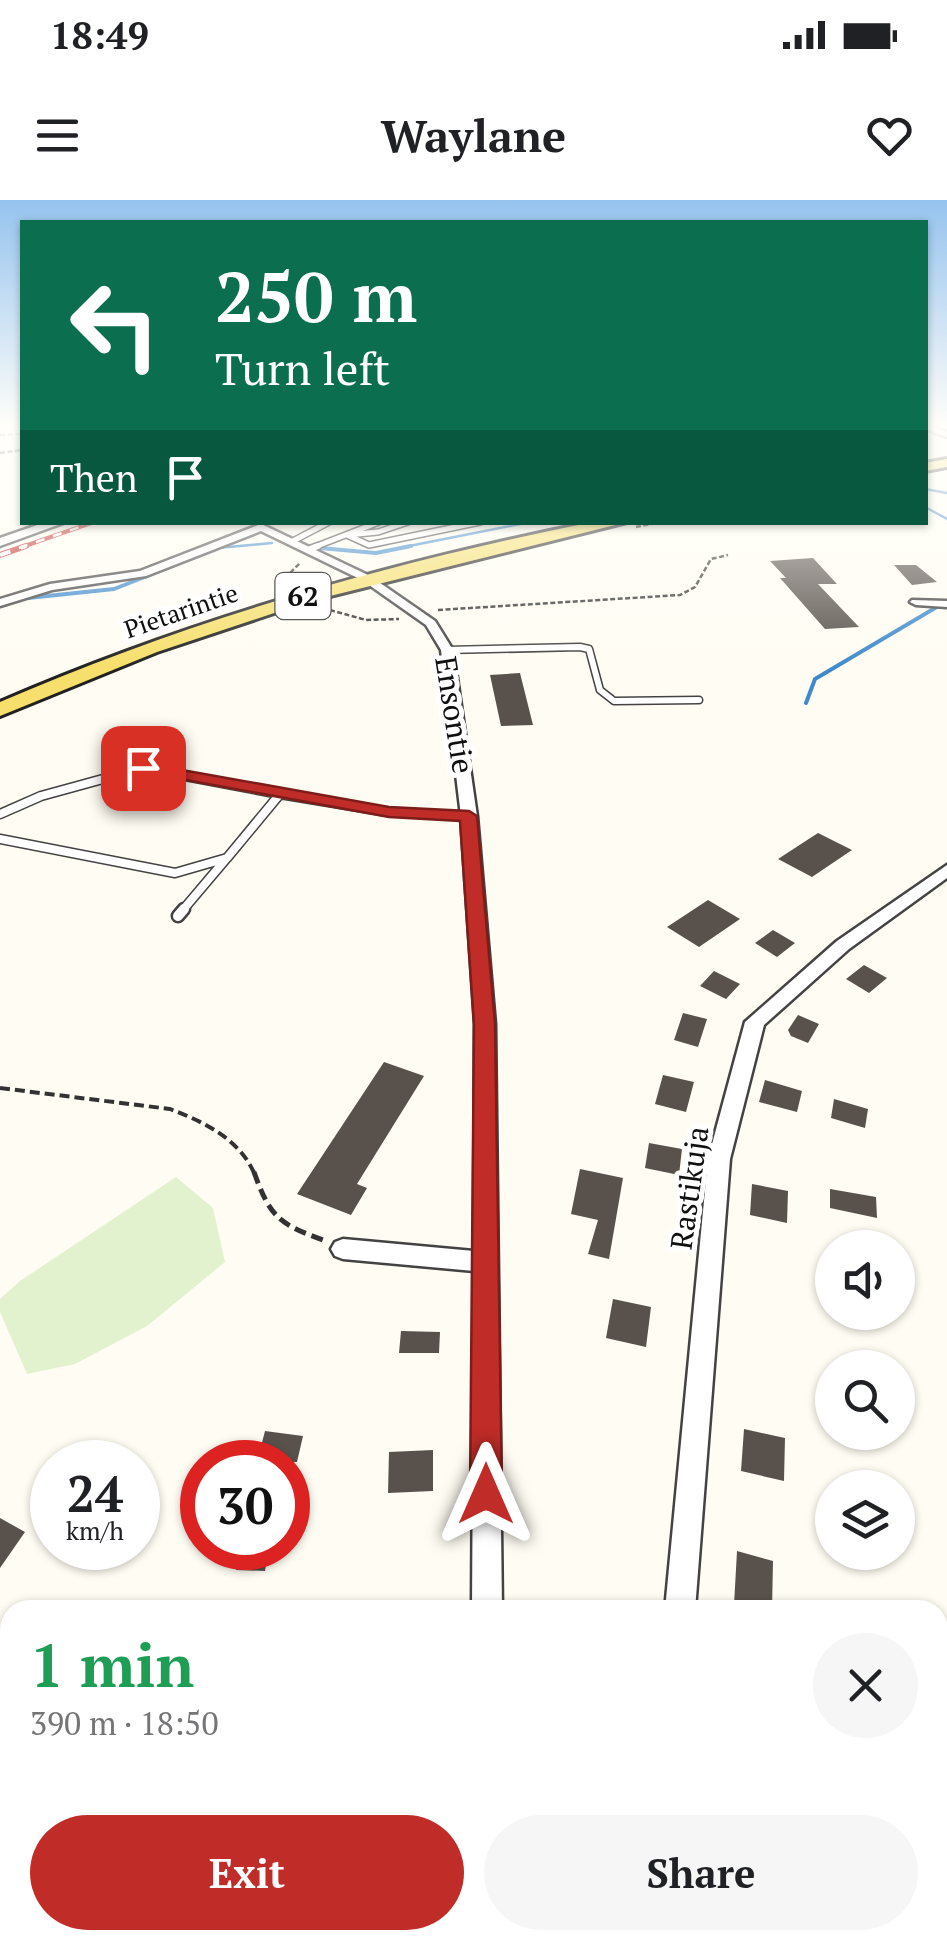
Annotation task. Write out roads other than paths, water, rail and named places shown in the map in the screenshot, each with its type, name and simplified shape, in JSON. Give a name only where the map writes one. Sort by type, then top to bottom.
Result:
[{"type":"main road","name":"Pietarintie","points":[[0,710],[157,645],[366,578],[604,525]]},
{"type":"street","points":[[0,542],[51,525]]},
{"type":"street","points":[[0,603],[50,587],[142,574],[267,525]]},
{"type":"street","name":"Ensontie","points":[[267,525],[366,578],[437,631],[447,650],[469,816],[484,1024],[487,1600]]},
{"type":"street","points":[[916,602],[947,604]]},
{"type":"street","name":"Rastikuja","points":[[681,1600],[719,1159],[755,1022],[842,945],[947,870]]},
{"type":"street","points":[[343,1249],[485,1262]]},
{"type":"lane","points":[[293,541],[323,525]]},
{"type":"lane","points":[[310,549],[372,525]]},
{"type":"lane","points":[[347,535],[399,525]]},
{"type":"lane","points":[[347,535],[369,545],[469,525]]},
{"type":"lane","points":[[447,650],[580,646],[589,649],[600,690],[614,701],[699,700]]},
{"type":"lane","points":[[0,814],[41,796],[143,768],[389,812],[469,816]]},
{"type":"lane","points":[[178,916],[280,794]]},
{"type":"lane","points":[[0,839],[162,873],[227,858]]},
{"type":"waterway","points":[[928,509],[947,519]]},
{"type":"waterway","points":[[399,548],[515,525]]},
{"type":"waterway","points":[[219,548],[272,543]]},
{"type":"waterway","points":[[219,548],[224,546]]},
{"type":"waterway","points":[[324,548],[320,548],[376,553],[411,546]]},
{"type":"waterway","points":[[28,598],[114,589],[219,548]]},
{"type":"waterway","points":[[806,703],[815,679],[947,601]]},
{"type":"railway","points":[[19,548],[85,525]]},
{"type":"railway","points":[[0,555],[26,546]]}]
